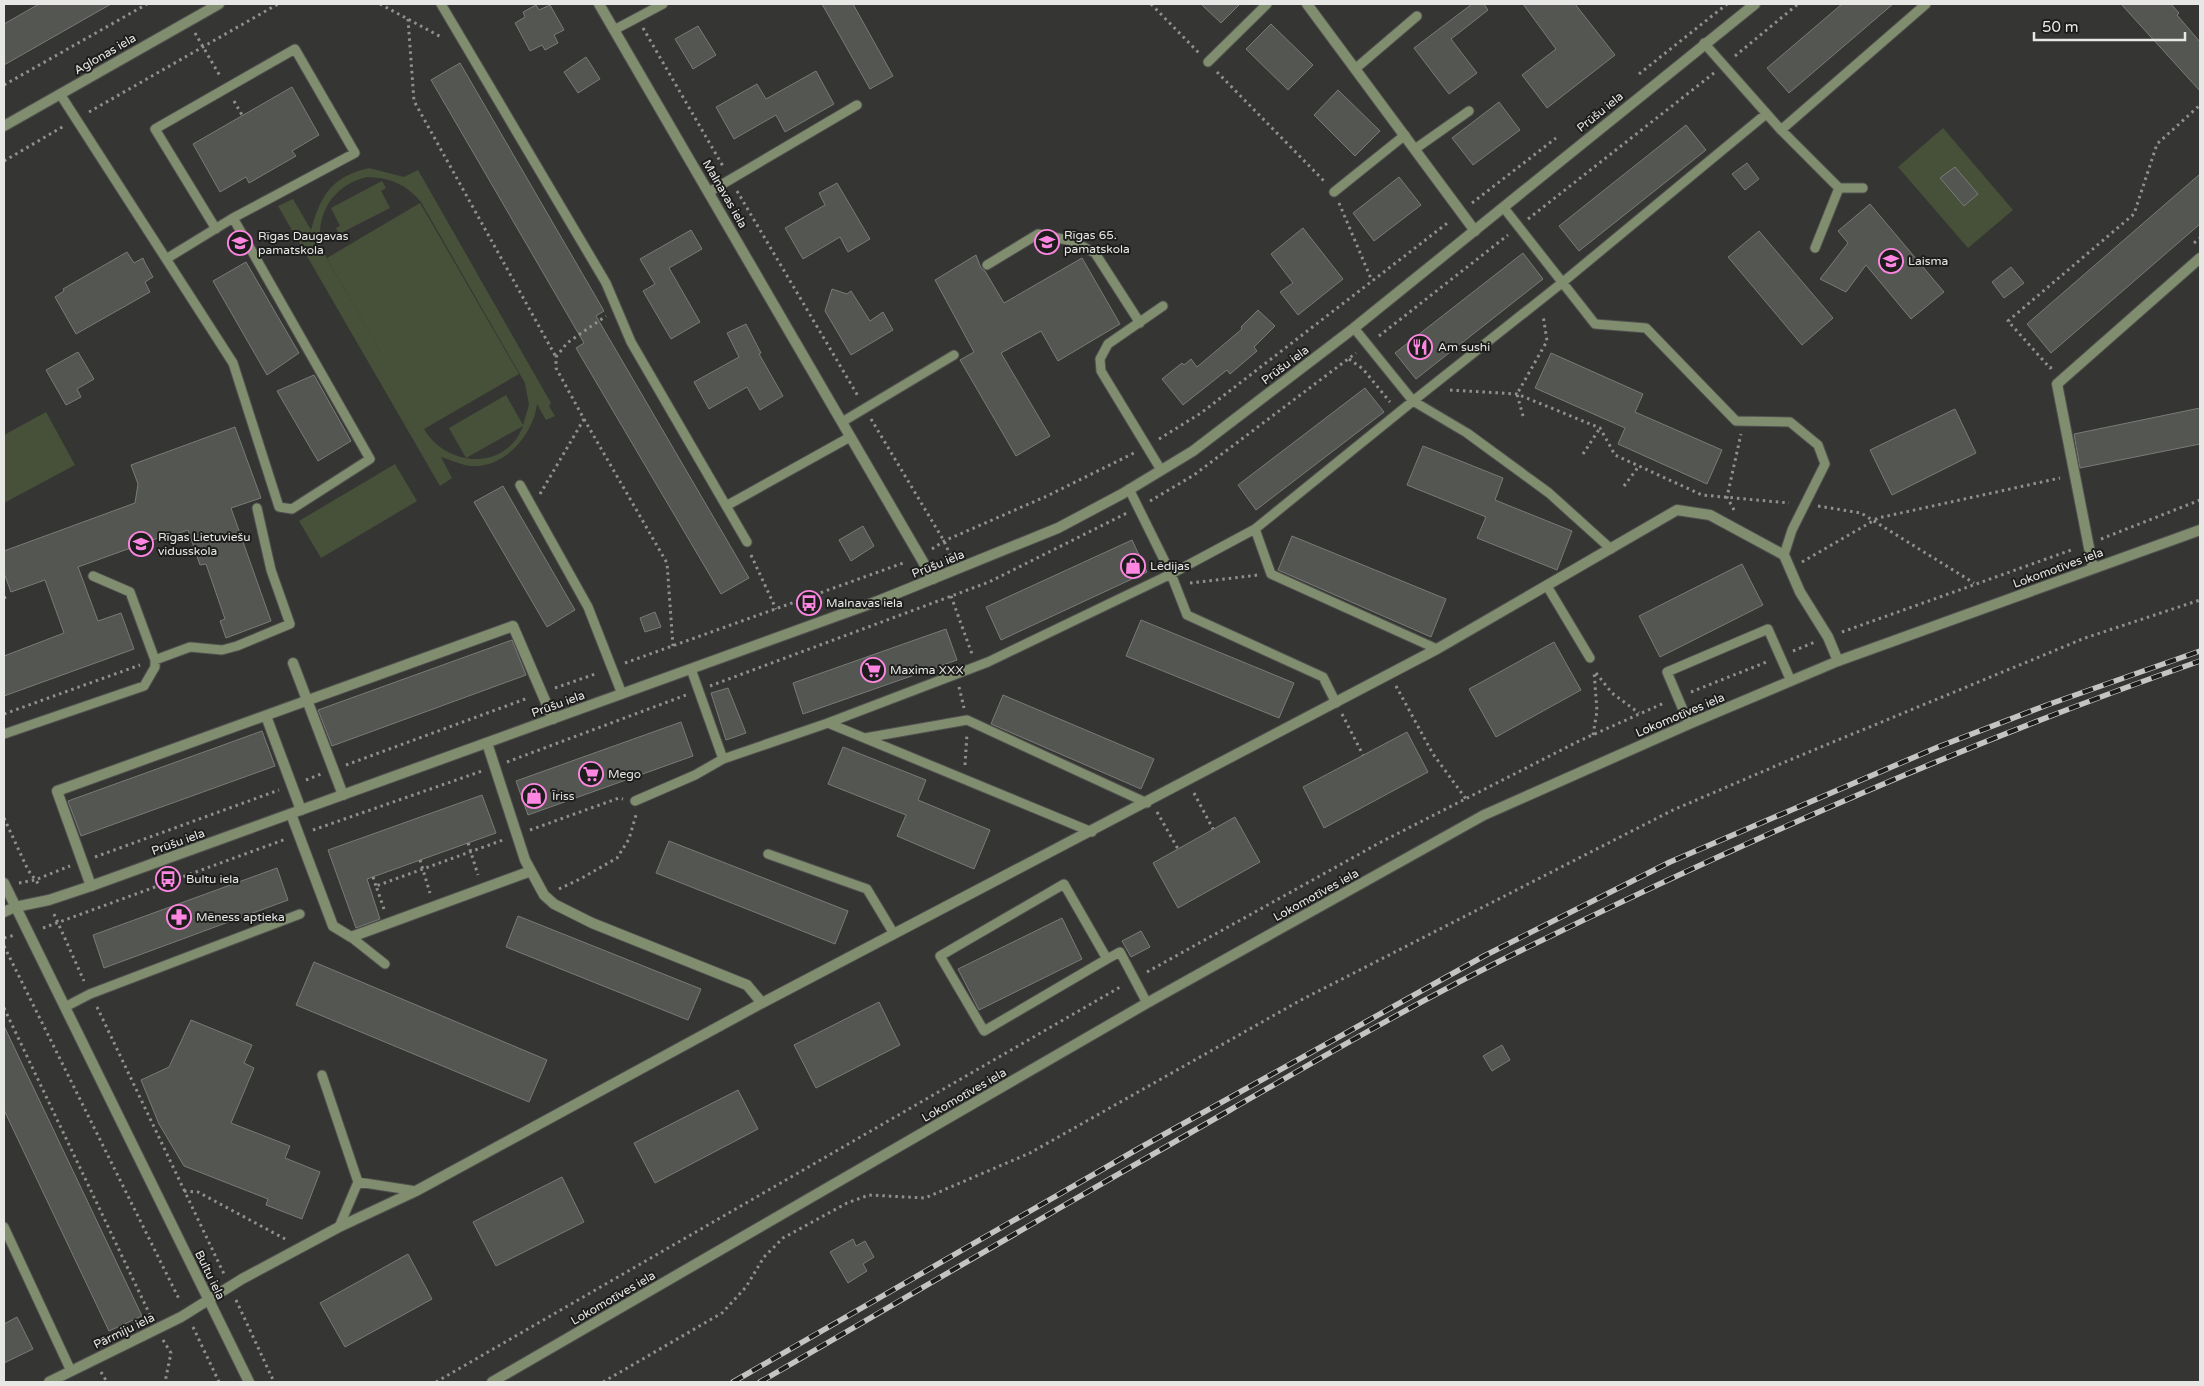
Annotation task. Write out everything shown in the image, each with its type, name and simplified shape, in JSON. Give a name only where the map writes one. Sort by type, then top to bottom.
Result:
[{"type":"street","name":"Aglonas iela","points":[[4,126],[219,4]]},
{"type":"street","name":"Malnavas iela","points":[[599,4],[933,579]]},
{"type":"street","points":[[1307,4],[1476,231]]},
{"type":"street","name":"Prūšu iela","points":[[4,912],[15,907],[50,900],[91,886],[692,669],[957,570],[1058,528],[1129,489],[1193,450],[1354,328],[1476,231],[1704,43],[1755,4]]},
{"type":"street","points":[[2093,568],[2090,544],[2057,384],[2200,258]]},
{"type":"street","name":"Pārmiju iela","points":[[49,1382],[156,1329],[339,1227],[416,1191],[762,1003],[1389,675],[1678,510],[1710,515],[1784,555]]},
{"type":"street","name":"Lokomotīves iela","points":[[492,1382],[1147,1003],[1484,815],[1689,724],[1838,661],[2200,530]]},
{"type":"street","points":[[1784,555],[1800,592],[1828,637],[1838,661]]},
{"type":"street","points":[[91,886],[57,791],[513,626],[553,719]]},
{"type":"street","points":[[293,663],[343,795]]},
{"type":"street","points":[[266,716],[302,810]]},
{"type":"street","points":[[487,742],[517,835],[531,871],[544,895],[554,904],[592,923],[748,984],[762,1003]]},
{"type":"street","points":[[291,814],[333,926],[351,937],[531,871]]},
{"type":"street","name":"Bultu iela","points":[[4,884],[249,1382]]},
{"type":"lane","points":[[441,4],[606,283],[631,342],[747,542]]},
{"type":"lane","points":[[614,30],[662,4]]},
{"type":"lane","points":[[1208,62],[1266,4]]},
{"type":"lane","points":[[1780,130],[1926,4]]},
{"type":"lane","points":[[1355,69],[1417,16]]},
{"type":"lane","points":[[1704,43],[1780,130],[1839,188],[1863,188]]},
{"type":"lane","points":[[166,260],[216,229],[232,218],[355,153],[295,49],[156,129],[216,229]]},
{"type":"lane","points":[[60,94],[233,363],[279,507],[292,509],[370,459],[232,218]]},
{"type":"lane","points":[[709,192],[857,105]]},
{"type":"lane","points":[[1415,149],[1469,112]]},
{"type":"lane","points":[[635,801],[695,775],[723,759],[828,723],[976,667],[1172,576],[1255,529],[1413,400],[1541,300],[1766,114]]},
{"type":"lane","points":[[1334,192],[1405,135]]},
{"type":"lane","points":[[1816,248],[1839,188]]},
{"type":"lane","points":[[1504,208],[1595,324],[1646,328],[1736,421],[1790,422],[1818,446],[1825,464],[1792,530],[1784,555]]},
{"type":"lane","points":[[987,265],[1038,234],[1072,241],[1095,253],[1140,323]]},
{"type":"lane","points":[[1161,470],[1100,371],[1100,359],[1108,344],[1164,306]]},
{"type":"lane","points":[[1354,328],[1413,400],[1466,433],[1549,493],[1611,549]]},
{"type":"lane","points":[[842,422],[954,355]]},
{"type":"lane","points":[[726,506],[850,437]]},
{"type":"lane","points":[[520,486],[588,607],[622,694]]},
{"type":"lane","points":[[1129,489],[1172,576],[1187,615],[1323,677],[1336,703]]},
{"type":"lane","points":[[155,660],[190,647],[222,650],[237,646],[290,624],[271,570],[256,508]]},
{"type":"lane","points":[[1255,529],[1271,574],[1437,649]]},
{"type":"lane","points":[[4,734],[144,686],[155,667],[155,660],[130,592],[93,576]]},
{"type":"lane","points":[[1547,586],[1590,658]]},
{"type":"lane","points":[[1689,724],[1667,672],[1768,629],[1791,681]]},
{"type":"lane","points":[[692,669],[723,759]]},
{"type":"lane","points":[[865,738],[967,720],[1148,802]]},
{"type":"lane","points":[[828,723],[1092,832]]},
{"type":"lane","points":[[768,854],[868,889],[894,934]]},
{"type":"lane","points":[[1108,960],[1064,884],[940,956],[984,1031],[1108,960],[1120,952],[1147,1003]]},
{"type":"lane","points":[[65,1007],[90,994],[300,914]]},
{"type":"lane","points":[[351,937],[386,964]]},
{"type":"lane","points":[[322,1076],[358,1182],[339,1227]]},
{"type":"lane","points":[[358,1182],[416,1191]]},
{"type":"lane","points":[[4,1227],[71,1371]]},
{"type":"path","points":[[4,85],[147,4]]},
{"type":"path","points":[[4,161],[278,4]]},
{"type":"path","points":[[380,4],[447,40]]},
{"type":"path","points":[[1151,4],[1334,192],[1372,281]]},
{"type":"path","points":[[1639,74],[1727,4]]},
{"type":"path","points":[[274,1382],[57,924],[298,835],[494,767],[989,582],[1139,507],[1194,476],[1349,359],[1724,65],[1798,4]]},
{"type":"path","points":[[637,17],[730,179],[944,541],[966,590]]},
{"type":"path","points":[[408,19],[414,100],[556,357],[556,368],[667,563],[673,646]]},
{"type":"path","points":[[188,21],[242,115]]},
{"type":"path","points":[[2058,362],[2050,368],[2008,321],[2134,214],[2158,144],[2200,105]]},
{"type":"path","points":[[4,884],[35,880],[919,556],[944,541],[1047,496],[1147,446],[1201,413],[1556,138]]},
{"type":"path","points":[[2193,245],[2200,238]]},
{"type":"path","points":[[1523,416],[1517,394],[1547,342],[1541,300]]},
{"type":"path","points":[[556,357],[567,343],[617,309]]},
{"type":"path","points":[[1349,359],[1363,369],[1399,413]]},
{"type":"path","points":[[1428,389],[1517,394],[1600,428],[1614,455],[1702,495],[1805,504],[1861,513],[1974,583]]},
{"type":"path","points":[[532,507],[557,468],[584,419]]},
{"type":"path","points":[[1735,512],[1727,497],[1744,421]]},
{"type":"path","points":[[1583,454],[1600,428]]},
{"type":"path","points":[[1624,486],[1639,466]]},
{"type":"path","points":[[1791,569],[1874,520],[2075,475]]},
{"type":"path","points":[[1828,637],[1974,583],[2090,544],[2200,500]]},
{"type":"path","points":[[747,542],[754,564],[776,609]]},
{"type":"path","points":[[1172,576],[1189,583],[1271,574]]},
{"type":"path","points":[[951,596],[976,667]]},
{"type":"path","points":[[603,1382],[722,1313],[746,1287],[764,1257],[783,1238],[847,1203],[869,1194],[924,1198],[1030,1153],[1301,1000],[1673,810],[2085,638],[2200,600]]},
{"type":"path","points":[[1590,658],[1594,671],[1597,712],[1593,735]]},
{"type":"path","points":[[4,714],[155,660]]},
{"type":"path","points":[[1594,671],[1604,686],[1640,713]]},
{"type":"path","points":[[1389,675],[1433,754],[1466,799]]},
{"type":"path","points":[[1336,703],[1364,755]]},
{"type":"path","points":[[1188,781],[1213,829]]},
{"type":"path","points":[[376,886],[619,798],[635,801],[637,818],[629,838],[617,858],[582,878],[544,895]]},
{"type":"path","points":[[1148,802],[1178,849]]},
{"type":"path","points":[[4,818],[35,880],[50,900]]},
{"type":"path","points":[[468,843],[483,889]]},
{"type":"path","points":[[420,860],[435,907]]},
{"type":"path","points":[[373,877],[389,924]]},
{"type":"path","points":[[4,946],[219,1382]]},
{"type":"path","points":[[4,1008],[156,1329],[171,1353],[165,1382]]},
{"type":"path","points":[[184,1191],[198,1192],[287,1240]]},
{"type":"path","points":[[280,1244],[296,1235]]},
{"type":"path","points":[[224,1275],[232,1270]]},
{"type":"green space","points":[[1943,128],[2013,210],[1968,248],[1898,167]]},
{"type":"green space","points":[[369,168],[404,177],[418,170],[551,403],[549,406],[555,416],[546,420],[537,404],[530,427],[523,438],[506,455],[495,462],[471,466],[441,457],[452,478],[440,486],[278,206],[293,199],[311,230],[319,207],[330,189],[337,182],[356,172]],"holes":[[[367,177],[391,180],[416,196],[525,383],[529,405],[523,425],[506,395],[449,428],[466,458],[446,451],[434,442],[424,429],[519,374],[420,203],[327,258],[404,393],[321,248],[321,224],[329,203],[336,194],[355,181]],[[523,426],[515,441],[503,451],[490,457],[466,458]]]},
{"type":"green space","points":[[382,181],[386,188],[381,191],[390,208],[339,234],[336,228],[340,226],[331,208]]},
{"type":"green space","points":[[46,412],[75,465],[4,503],[4,435]]},
{"type":"green space","points":[[395,464],[417,501],[321,558],[299,521]]},
{"type":"building","points":[[39,4],[111,4],[4,65],[4,24]]},
{"type":"building","points":[[822,4],[853,4],[893,76],[870,89]]},
{"type":"building","points":[[1201,4],[1240,4],[1221,23]]},
{"type":"building","points":[[1472,4],[1484,4],[1488,10],[1451,39],[1477,73],[1449,94],[1414,48]]},
{"type":"building","points":[[1523,4],[1575,4],[1615,55],[1547,108],[1522,75],[1556,49]]},
{"type":"building","points":[[1842,4],[1893,4],[1789,93],[1767,68]]},
{"type":"building","points":[[2121,4],[2171,4],[2179,13],[2177,15],[2200,42],[2200,91]]},
{"type":"building","points":[[536,5],[539,10],[550,5],[564,30],[554,35],[558,43],[545,50],[542,45],[530,51],[515,23],[525,17],[523,12]]},
{"type":"building","points":[[1271,24],[1313,65],[1288,90],[1246,49]]},
{"type":"building","points":[[698,26],[716,55],[693,69],[675,39]]},
{"type":"building","points":[[586,57],[600,79],[578,93],[564,72]]},
{"type":"building","points":[[460,63],[604,311],[596,316],[749,578],[721,594],[576,348],[584,343],[431,80]]},
{"type":"building","points":[[816,71],[834,104],[785,132],[776,115],[734,139],[716,107],[757,84],[766,99]]},
{"type":"building","points":[[292,87],[319,135],[292,151],[296,156],[249,183],[246,177],[220,192],[193,144]]},
{"type":"building","points":[[1338,90],[1380,131],[1355,156],[1314,115]]},
{"type":"building","points":[[1499,102],[1520,130],[1473,165],[1452,138]]},
{"type":"building","points":[[1686,125],[1706,150],[1579,251],[1559,226]]},
{"type":"building","points":[[1747,163],[1759,179],[1745,190],[1732,174]]},
{"type":"building","points":[[1955,167],[1978,194],[1964,206],[1940,178]]},
{"type":"building","points":[[2200,174],[2200,224],[2051,353],[2027,324]]},
{"type":"building","points":[[1399,177],[1421,205],[1374,241],[1353,213]]},
{"type":"building","points":[[837,183],[870,239],[848,252],[840,237],[803,259],[785,228],[825,205],[819,193]]},
{"type":"building","points":[[1870,204],[1944,292],[1911,319],[1866,265],[1846,292],[1820,279],[1848,243],[1838,231]]},
{"type":"building","points":[[1303,228],[1343,279],[1298,315],[1280,292],[1293,283],[1271,254]]},
{"type":"building","points":[[691,230],[702,249],[669,268],[700,322],[671,339],[643,291],[655,284],[640,259]]},
{"type":"building","points":[[1759,231],[1833,318],[1802,345],[1728,257]]},
{"type":"building","points":[[127,252],[134,263],[143,258],[153,277],[145,282],[150,292],[76,334],[55,297],[64,291],[63,289]]},
{"type":"building","points":[[1523,253],[1543,279],[1416,379],[1395,353]]},
{"type":"building","points":[[976,255],[981,268],[985,271],[1004,303],[1082,258],[1120,324],[1058,361],[1041,331],[1001,353],[1050,436],[1016,456],[960,360],[974,352],[935,280]]},
{"type":"building","points":[[246,262],[299,353],[267,375],[213,281]]},
{"type":"building","points":[[2011,267],[2024,283],[2004,298],[1992,282]]},
{"type":"building","points":[[832,289],[847,294],[851,291],[870,321],[883,312],[893,330],[851,355],[825,311]]},
{"type":"building","points":[[1258,310],[1275,326],[1254,347],[1257,351],[1230,374],[1227,370],[1183,405],[1162,379],[1182,363],[1184,365],[1191,359],[1197,367],[1242,329],[1241,327]]},
{"type":"building","points":[[746,324],[761,353],[759,354],[783,396],[760,410],[747,387],[709,409],[694,382],[739,357],[727,333]]},
{"type":"building","points":[[78,352],[94,379],[77,389],[81,397],[66,405],[46,370]]},
{"type":"building","points":[[1551,353],[1643,394],[1635,412],[1722,450],[1707,484],[1618,444],[1625,428],[1535,388]]},
{"type":"building","points":[[314,375],[351,441],[318,461],[277,391]]},
{"type":"building","points":[[1365,388],[1384,412],[1256,510],[1238,485]]},
{"type":"building","points":[[2200,408],[2200,444],[2080,468],[2074,434]]},
{"type":"building","points":[[1955,409],[1976,453],[1892,495],[1870,450]]},
{"type":"building","points":[[235,427],[261,498],[231,508],[271,621],[226,638],[220,621],[225,619],[206,564],[200,565],[188,530],[162,539],[161,537],[78,567],[98,621],[121,613],[134,649],[4,696],[4,656],[64,633],[45,580],[11,592],[4,573],[4,551],[135,503],[138,484],[131,465]]},
{"type":"building","points":[[1423,446],[1503,478],[1495,500],[1572,531],[1557,570],[1477,538],[1486,517],[1407,485]]},
{"type":"building","points":[[503,486],[575,610],[547,627],[474,502]]},
{"type":"building","points":[[863,526],[874,546],[851,561],[839,540]]},
{"type":"building","points":[[1292,536],[1446,599],[1431,637],[1278,570]]},
{"type":"building","points":[[1132,540],[1147,572],[1001,640],[986,607]]},
{"type":"building","points":[[1742,564],[1763,605],[1660,657],[1639,616]]},
{"type":"building","points":[[655,612],[661,627],[645,632],[640,618]]},
{"type":"building","points":[[1141,620],[1294,683],[1279,718],[1126,656]]},
{"type":"building","points":[[946,629],[957,660],[803,714],[793,683]]},
{"type":"building","points":[[512,640],[526,675],[332,746],[318,710]]},
{"type":"building","points":[[1554,642],[1581,690],[1496,737],[1469,689]]},
{"type":"building","points":[[728,688],[746,733],[726,740],[711,693]]},
{"type":"building","points":[[1003,695],[1154,759],[1141,789],[991,724]]},
{"type":"building","points":[[681,722],[693,756],[528,815],[516,781]]},
{"type":"building","points":[[262,731],[275,766],[81,836],[68,801]]},
{"type":"building","points":[[1407,732],[1428,772],[1324,828],[1303,787]]},
{"type":"building","points":[[843,747],[926,780],[918,800],[990,830],[974,869],[897,836],[906,815],[828,784]]},
{"type":"building","points":[[482,795],[496,833],[367,879],[380,919],[356,928],[328,850]]},
{"type":"building","points":[[1235,817],[1260,862],[1178,908],[1153,863]]},
{"type":"building","points":[[669,841],[848,911],[835,944],[656,873]]},
{"type":"building","points":[[277,868],[288,900],[104,968],[93,935]]},
{"type":"building","points":[[518,916],[701,989],[688,1020],[506,947]]},
{"type":"building","points":[[1062,918],[1082,959],[979,1010],[958,969]]},
{"type":"building","points":[[1141,931],[1150,947],[1131,957],[1122,941]]},
{"type":"building","points":[[314,962],[547,1060],[529,1102],[296,1005]]},
{"type":"building","points":[[879,1002],[900,1045],[816,1088],[794,1045]]},
{"type":"building","points":[[191,1020],[252,1045],[244,1063],[254,1068],[231,1123],[290,1146],[285,1158],[320,1172],[302,1219],[266,1205],[268,1199],[184,1166],[159,1124],[141,1080],[169,1067]]},
{"type":"building","points":[[4,1026],[142,1316],[109,1331],[4,1110]]},
{"type":"building","points":[[1502,1045],[1510,1060],[1492,1071],[1483,1056]]},
{"type":"building","points":[[738,1090],[758,1129],[655,1183],[634,1143]]},
{"type":"building","points":[[562,1177],[584,1222],[496,1266],[473,1222]]},
{"type":"building","points":[[853,1239],[856,1246],[865,1241],[874,1257],[863,1264],[867,1271],[848,1283],[830,1252]]},
{"type":"building","points":[[408,1254],[432,1299],[345,1347],[320,1303]]},
{"type":"building","points":[[17,1317],[33,1349],[4,1363],[4,1324]]},
{"type":"railway","points":[[733,1382],[1136,1150],[1484,956],[1670,862],[1938,747],[2047,705],[2200,651]]},
{"type":"railway","points":[[760,1382],[1338,1048],[1522,950],[1772,832],[1856,795],[2027,725],[2200,661]]},
{"type":"place","name":"Rīgas 65. pamatskola","points":[[1047,242]]},
{"type":"place","name":"Rīgas Daugavas pamatskola","points":[[240,243]]},
{"type":"place","name":"Laisma","points":[[1891,261]]},
{"type":"place","name":"Am sushi","points":[[1420,347]]},
{"type":"place","name":"Rīgas Lietuviešu vidusskola","points":[[141,544]]},
{"type":"place","name":"Lēdijas","points":[[1133,566]]},
{"type":"place","name":"Malnavas iela","points":[[809,603]]},
{"type":"place","name":"Maxima XXX","points":[[873,670]]},
{"type":"place","name":"Mego","points":[[591,774]]},
{"type":"place","name":"Īriss","points":[[534,796]]},
{"type":"place","name":"Bultu iela","points":[[168,879]]},
{"type":"place","name":"Mēness aptieka","points":[[179,917]]}]
